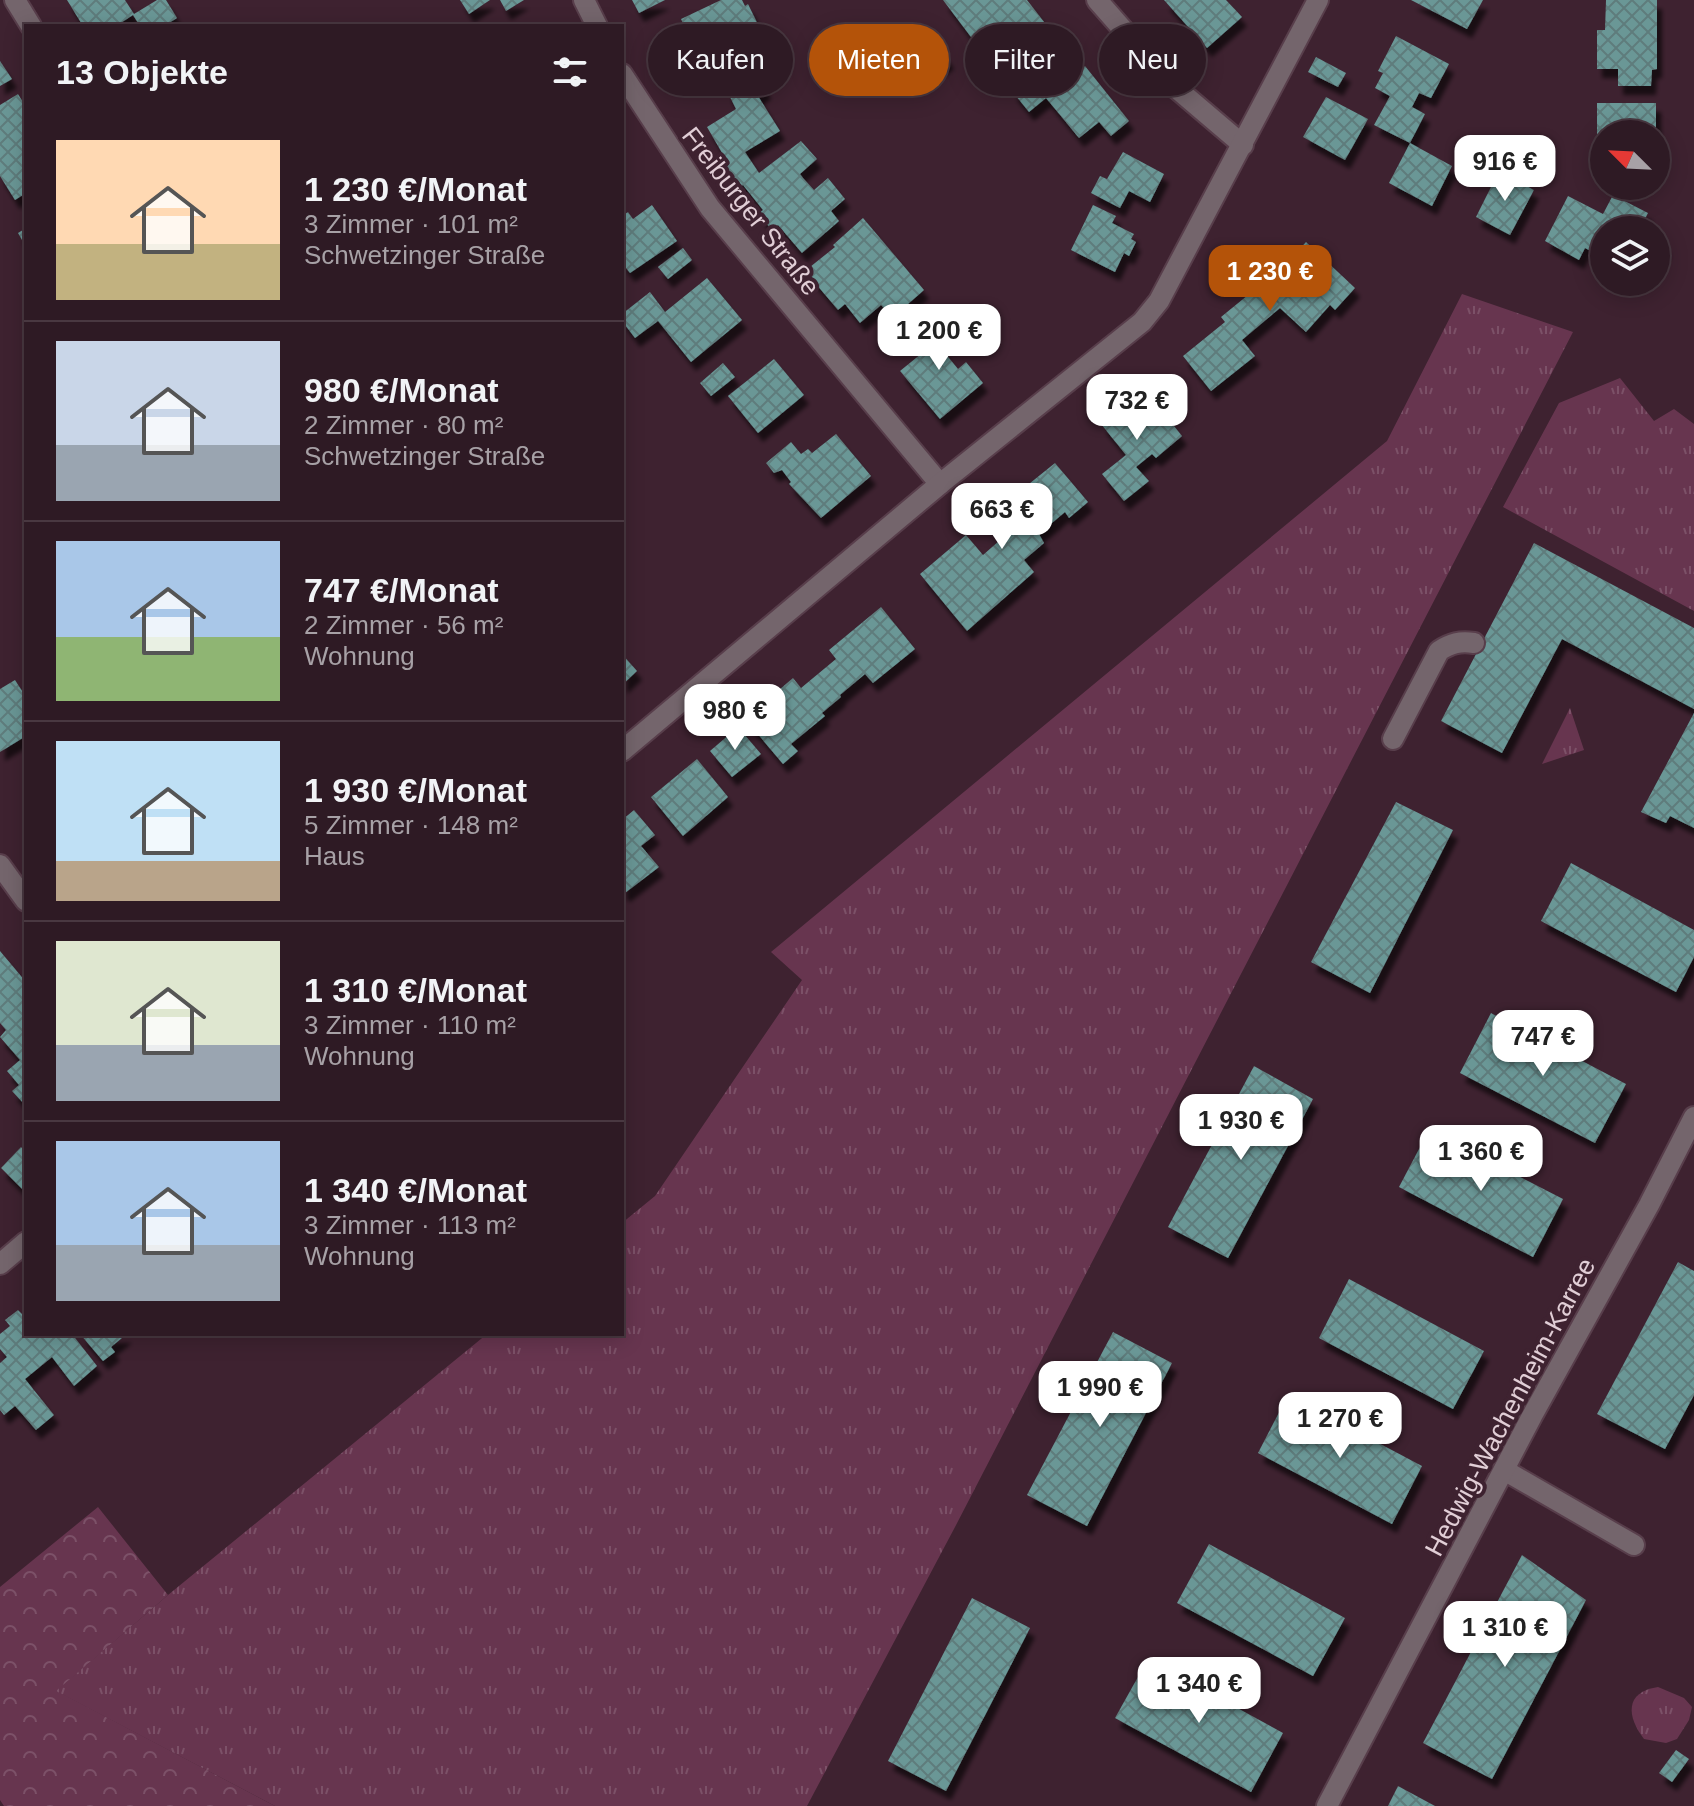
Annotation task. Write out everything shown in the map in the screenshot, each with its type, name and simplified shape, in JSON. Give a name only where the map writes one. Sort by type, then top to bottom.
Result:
[{"type":"street","points":[[15,0],[30,24]]},
{"type":"street","points":[[584,0],[596,24]]},
{"type":"street","points":[[1097,0],[1169,82],[1243,145]]},
{"type":"street","points":[[624,749],[940,484],[1142,322],[1159,301],[1318,0]]},
{"type":"street","name":"Freiburger Straße","points":[[624,78],[710,208],[940,484]]},
{"type":"street","points":[[1393,739],[1439,651],[1450,644],[1474,643]]},
{"type":"street","points":[[0,865],[24,898]]},
{"type":"street","name":"Hedwig-Wachenheim-Karree","points":[[1327,1806],[1694,1117]]},
{"type":"street","points":[[0,1264],[24,1244]]},
{"type":"street","points":[[1504,1470],[1634,1545]]},
{"type":"green space","points":[[1462,294],[1573,332],[955,1527],[807,1806],[275,1806],[56,1691],[168,1595],[485,1336],[624,1336],[624,1221],[655,1196],[802,980],[771,952],[1387,441]]},
{"type":"green space","points":[[1620,378],[1654,421],[1674,409],[1694,424],[1694,611],[1503,507],[1559,403]]},
{"type":"green space","points":[[1570,708],[1584,750],[1542,764]]},
{"type":"green space","points":[[98,1507],[168,1595],[57,1691],[275,1806],[4,1806],[0,1800],[0,1587]]},
{"type":"green space","points":[[1658,1687],[1684,1698],[1692,1707],[1689,1720],[1677,1739],[1666,1743],[1644,1739],[1632,1714],[1634,1700],[1639,1694]]},
{"type":"building","points":[[67,0],[125,0],[134,14],[157,0],[166,0],[177,18],[167,24],[139,24],[133,15],[119,24],[82,24]]},
{"type":"building","points":[[460,0],[490,0],[469,14]]},
{"type":"building","points":[[500,0],[524,0],[506,11]]},
{"type":"building","points":[[632,0],[665,0],[639,13]]},
{"type":"building","points":[[721,0],[742,0],[745,6],[748,4],[758,24],[683,24],[681,19]]},
{"type":"building","points":[[943,0],[1027,0],[1046,24],[965,24],[965,29]]},
{"type":"building","points":[[1164,0],[1226,0],[1242,17],[1207,48],[1206,24],[1186,24]]},
{"type":"building","points":[[1411,0],[1483,0],[1467,29]]},
{"type":"building","points":[[1606,0],[1657,0],[1657,69],[1652,70],[1651,86],[1618,86],[1618,69],[1597,69],[1597,30],[1605,30]]},
{"type":"building","points":[[1396,36],[1449,64],[1431,98],[1419,93],[1412,107],[1425,114],[1410,143],[1374,125],[1390,96],[1375,88],[1383,73],[1378,71]]},
{"type":"building","points":[[1316,57],[1346,73],[1338,87],[1308,72]]},
{"type":"building","points":[[0,61],[12,79],[0,86]]},
{"type":"building","points":[[1085,66],[1099,84],[1099,96],[1109,96],[1129,121],[1111,136],[1099,122],[1079,138],[1046,98],[1029,112],[1016,96],[1083,96]]},
{"type":"building","points":[[18,94],[24,104],[24,194],[15,200],[0,176],[0,105]]},
{"type":"building","points":[[730,96],[758,96],[780,131],[745,152],[759,173],[801,141],[817,159],[800,174],[803,178],[814,190],[828,178],[845,199],[831,211],[839,221],[802,253],[778,225],[772,230],[758,214],[763,210],[743,185],[737,190],[721,168],[728,163],[707,127],[736,109]]},
{"type":"building","points":[[1326,97],[1368,119],[1345,160],[1303,137]]},
{"type":"building","points":[[1597,103],[1656,103],[1656,120],[1597,120]]},
{"type":"building","points":[[1410,143],[1452,166],[1432,206],[1389,183]]},
{"type":"building","points":[[1123,152],[1164,174],[1150,202],[1129,191],[1120,208],[1091,193],[1100,176],[1107,179]]},
{"type":"building","points":[[1499,171],[1534,190],[1510,235],[1476,217]]},
{"type":"building","points":[[1568,196],[1603,214],[1610,200],[1623,200],[1648,213],[1646,216],[1590,216],[1590,251],[1585,248],[1579,260],[1545,241]]},
{"type":"building","points":[[652,205],[677,241],[630,273],[624,266],[624,215],[628,212],[633,219]]},
{"type":"building","points":[[1093,205],[1116,216],[1112,223],[1134,234],[1131,239],[1136,242],[1129,256],[1124,253],[1115,272],[1071,250]]},
{"type":"building","points":[[863,218],[924,290],[892,318],[881,305],[860,323],[845,304],[838,310],[805,271],[835,247],[833,245]]},
{"type":"building","points":[[24,229],[24,244],[18,233]]},
{"type":"building","points":[[1306,242],[1355,288],[1335,310],[1330,305],[1306,332],[1280,308],[1242,340],[1255,356],[1211,391],[1183,356],[1225,322],[1221,317],[1259,286],[1262,290]]},
{"type":"building","points":[[683,248],[692,260],[668,279],[658,267]]},
{"type":"building","points":[[707,278],[742,320],[691,362],[658,321],[635,338],[624,324],[624,312],[650,292],[665,312]]},
{"type":"building","points":[[936,312],[946,326],[940,331],[944,335],[936,342],[958,369],[966,362],[983,383],[940,419],[900,371],[927,349],[912,333]]},
{"type":"building","points":[[774,359],[804,395],[758,433],[728,396]]},
{"type":"building","points":[[723,363],[735,377],[711,396],[700,383]]},
{"type":"building","points":[[1145,390],[1182,436],[1156,458],[1152,454],[1136,467],[1149,481],[1124,501],[1102,474],[1126,455],[1101,424]]},
{"type":"building","points":[[836,434],[871,476],[821,518],[789,484],[791,482],[782,470],[774,473],[766,463],[791,442],[801,454],[808,449],[812,453]]},
{"type":"building","points":[[1055,463],[1088,502],[1069,518],[1065,512],[1039,534],[1044,543],[1024,560],[1034,572],[967,631],[920,574],[966,535],[983,555],[1024,519],[1009,500]]},
{"type":"building","points":[[1534,543],[1694,628],[1694,709],[1562,639],[1502,753],[1441,721]]},
{"type":"building","points":[[881,607],[915,649],[873,683],[865,674],[840,695],[822,713],[825,716],[791,744],[798,751],[783,764],[745,719],[793,678],[801,688],[836,659],[829,650]]},
{"type":"building","points":[[624,656],[637,671],[624,683]]},
{"type":"building","points":[[15,680],[24,694],[24,737],[0,752],[0,689]]},
{"type":"building","points":[[1694,713],[1694,828],[1670,816],[1666,823],[1641,812]]},
{"type":"building","points":[[738,727],[761,754],[732,777],[710,751]]},
{"type":"building","points":[[697,759],[728,797],[683,836],[651,797]]},
{"type":"building","points":[[1396,802],[1453,830],[1370,993],[1311,962]]},
{"type":"building","points":[[634,810],[655,835],[641,846],[659,867],[625,893],[624,892],[624,818]]},
{"type":"building","points":[[1571,863],[1694,930],[1694,957],[1676,992],[1541,921]]},
{"type":"building","points":[[0,951],[24,980],[24,1104],[12,1091],[19,1085],[7,1071],[20,1060],[0,1037],[6,1030],[0,1023]]},
{"type":"building","points":[[1491,1013],[1626,1084],[1595,1143],[1460,1073]]},
{"type":"building","points":[[1254,1066],[1313,1099],[1228,1258],[1168,1227]]},
{"type":"building","points":[[1429,1130],[1563,1199],[1533,1257],[1399,1187]]},
{"type":"building","points":[[21,1147],[24,1150],[24,1187],[22,1189],[1,1168]]},
{"type":"building","points":[[1678,1262],[1694,1271],[1694,1395],[1665,1449],[1597,1414]]},
{"type":"building","points":[[1349,1279],[1484,1351],[1453,1409],[1319,1338]]},
{"type":"building","points":[[18,1310],[24,1314],[24,1336],[74,1336],[97,1366],[74,1386],[52,1357],[25,1379],[54,1415],[36,1430],[15,1406],[4,1415],[0,1410],[0,1363],[7,1357],[0,1349],[0,1334],[10,1326],[5,1320]]},
{"type":"building","points":[[1113,1332],[1172,1363],[1087,1526],[1027,1495]]},
{"type":"building","points":[[82,1336],[125,1336],[111,1347],[115,1352],[103,1361]]},
{"type":"building","points":[[1288,1395],[1422,1466],[1392,1524],[1258,1453]]},
{"type":"building","points":[[1209,1544],[1345,1618],[1313,1676],[1177,1603]]},
{"type":"building","points":[[1522,1555],[1586,1600],[1492,1779],[1423,1743]]},
{"type":"building","points":[[972,1598],[1030,1628],[946,1791],[888,1761]]},
{"type":"building","points":[[1148,1659],[1283,1733],[1251,1792],[1115,1718]]},
{"type":"building","points":[[1676,1750],[1689,1759],[1672,1782],[1659,1773]]},
{"type":"building","points":[[1398,1786],[1435,1806],[1388,1806]]}]
